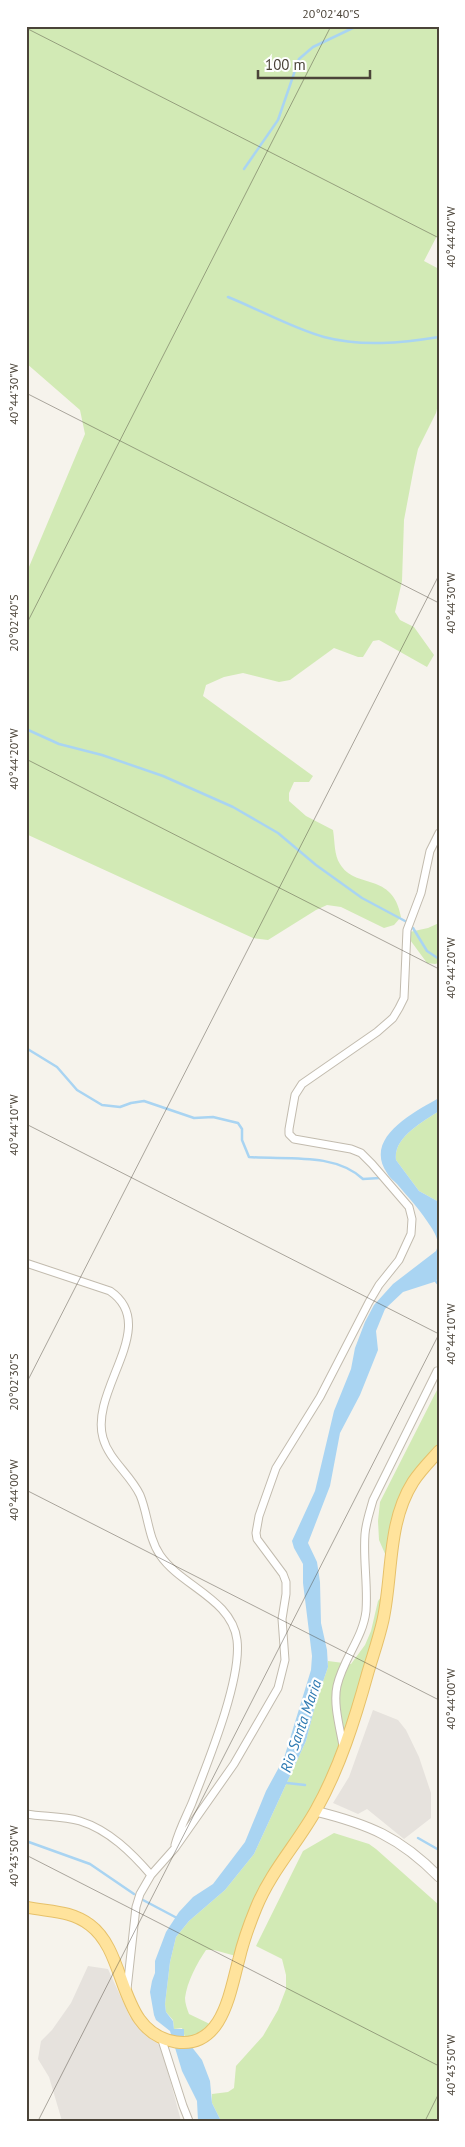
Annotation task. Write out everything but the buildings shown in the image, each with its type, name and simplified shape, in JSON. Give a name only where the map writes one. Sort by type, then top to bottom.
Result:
[{"type":"main road","points":[[26,1907],[57,1910],[71,1914],[89,1924],[106,1943],[138,2018],[145,2026],[165,2039],[190,2042],[203,2036],[217,2024],[224,2012],[246,1936],[268,1881],[315,1811],[343,1749],[382,1623],[387,1600],[393,1536],[400,1511],[413,1482],[439,1451]]},
{"type":"street","points":[[126,1992],[136,1907],[140,1894],[151,1875],[175,1848],[234,1764],[272,1699],[281,1678],[285,1660],[282,1619],[286,1582],[283,1574],[258,1539],[256,1533],[263,1503],[276,1468],[320,1397],[369,1302],[379,1285],[399,1260],[412,1234],[412,1219],[409,1206],[361,1153],[351,1149],[294,1139],[289,1134],[289,1129],[296,1095],[302,1084],[377,1032],[392,1018],[402,1003],[406,983],[407,930],[421,893],[430,851],[439,833]]},
{"type":"street","points":[[26,1263],[110,1291],[124,1304],[130,1326],[105,1400],[101,1426],[103,1438],[114,1459],[140,1495],[159,1554],[182,1577],[220,1606],[234,1628],[237,1640],[237,1653],[229,1696],[191,1805],[179,1830],[175,1848]]},
{"type":"street","points":[[343,1749],[336,1700],[337,1687],[342,1669],[360,1635],[366,1613],[368,1581],[365,1536],[368,1519],[377,1492],[437,1370]]},
{"type":"street","points":[[315,1811],[352,1820],[379,1831],[400,1843],[439,1877]]},
{"type":"street","points":[[26,1814],[68,1818],[93,1826],[125,1848],[151,1875]]},
{"type":"street","points":[[165,2039],[182,2106],[190,2121]]},
{"type":"shaded area","points":[[373,1710],[398,1720],[406,1730],[419,1757],[431,1793],[431,1818],[404,1839],[367,1809],[358,1814],[333,1803],[349,1777]]},
{"type":"shaded area","points":[[88,1966],[108,1969],[130,2017],[151,2039],[161,2046],[181,2121],[62,2121],[49,2077],[38,2059],[41,2041],[52,2030],[71,2003]]},
{"type":"green space","points":[[26,26],[439,26],[439,232],[424,261],[439,269],[439,400],[436,413],[418,449],[414,467],[404,520],[402,581],[395,612],[400,620],[414,627],[434,655],[427,667],[379,640],[373,641],[363,657],[334,648],[290,680],[279,682],[243,673],[224,677],[206,685],[203,696],[313,776],[309,782],[294,782],[289,793],[289,801],[306,816],[333,830],[337,857],[347,872],[382,887],[390,893],[397,903],[401,917],[394,925],[384,928],[341,907],[327,905],[268,940],[253,938],[26,834],[26,574],[85,434],[80,410],[26,363]]},
{"type":"green space","points":[[439,923],[439,963],[427,963],[405,933],[428,928]]},
{"type":"green space","points":[[439,1111],[439,1202],[419,1191],[396,1160],[396,1152],[399,1144],[410,1131]]},
{"type":"green space","points":[[439,1386],[439,1447],[404,1494],[391,1592],[342,1752],[269,1886],[243,1958],[214,1950],[206,1950],[196,1967],[186,1992],[187,2008],[189,2014],[214,2026],[186,2040],[182,2028],[174,2029],[173,2020],[166,2012],[165,2004],[170,1962],[176,1937],[189,1921],[225,1890],[254,1854],[306,1741],[316,1702],[328,1667],[328,1661],[351,1664],[365,1645],[371,1631],[378,1601],[387,1589],[386,1556],[379,1540],[380,1502]]},
{"type":"green space","points":[[334,1833],[369,1844],[439,1905],[439,2121],[221,2121],[212,2103],[212,2094],[228,2092],[234,2088],[236,2066],[263,2036],[278,2010],[286,1989],[286,1975],[282,1959],[256,1946],[303,1851]]},
{"type":"water","name":"Rio Santa Maria","points":[[439,1098],[439,1111],[404,1137],[396,1152],[396,1160],[419,1191],[439,1202],[439,1278],[434,1282],[403,1292],[385,1309],[376,1331],[378,1350],[360,1395],[340,1433],[330,1486],[308,1543],[317,1562],[320,1582],[321,1623],[327,1650],[328,1667],[316,1702],[306,1741],[254,1854],[225,1890],[189,1921],[176,1937],[170,1962],[165,2004],[166,2012],[173,2021],[174,2029],[184,2029],[184,2037],[202,2060],[210,2081],[212,2103],[221,2121],[198,2121],[197,2101],[182,2071],[170,2031],[156,2020],[154,2015],[150,1992],[155,1973],[155,1961],[166,1932],[179,1912],[193,1897],[213,1884],[245,1842],[266,1791],[284,1758],[311,1670],[312,1656],[303,1583],[303,1564],[292,1541],[315,1491],[334,1411],[351,1369],[355,1348],[365,1322],[374,1305],[393,1284],[436,1251],[437,1248],[436,1236],[427,1221],[387,1173],[381,1160],[381,1148],[386,1138],[405,1119]]},
{"type":"waterway","points":[[244,169],[278,120],[299,59],[313,47],[357,26]]},
{"type":"waterway","points":[[228,297],[301,329],[338,340],[382,343],[439,337]]},
{"type":"waterway","points":[[26,415],[26,439]]},
{"type":"waterway","points":[[26,729],[59,744],[102,755],[163,776],[233,807],[278,833],[316,865],[362,898],[405,921]]},
{"type":"waterway","points":[[413,928],[427,951],[439,959]]},
{"type":"waterway","points":[[26,1048],[57,1067],[77,1090],[102,1105],[120,1107],[144,1101],[194,1118],[213,1117],[238,1123],[242,1129],[242,1140],[249,1157],[324,1161],[351,1170],[363,1179],[380,1178]]},
{"type":"waterway","points":[[433,1278],[439,1285]]},
{"type":"waterway","points":[[287,1783],[305,1785]]},
{"type":"waterway","points":[[418,1838],[439,1850]]},
{"type":"waterway","points":[[26,1841],[90,1864],[134,1894]]},
{"type":"waterway","points":[[143,1900],[177,1918]]}]
